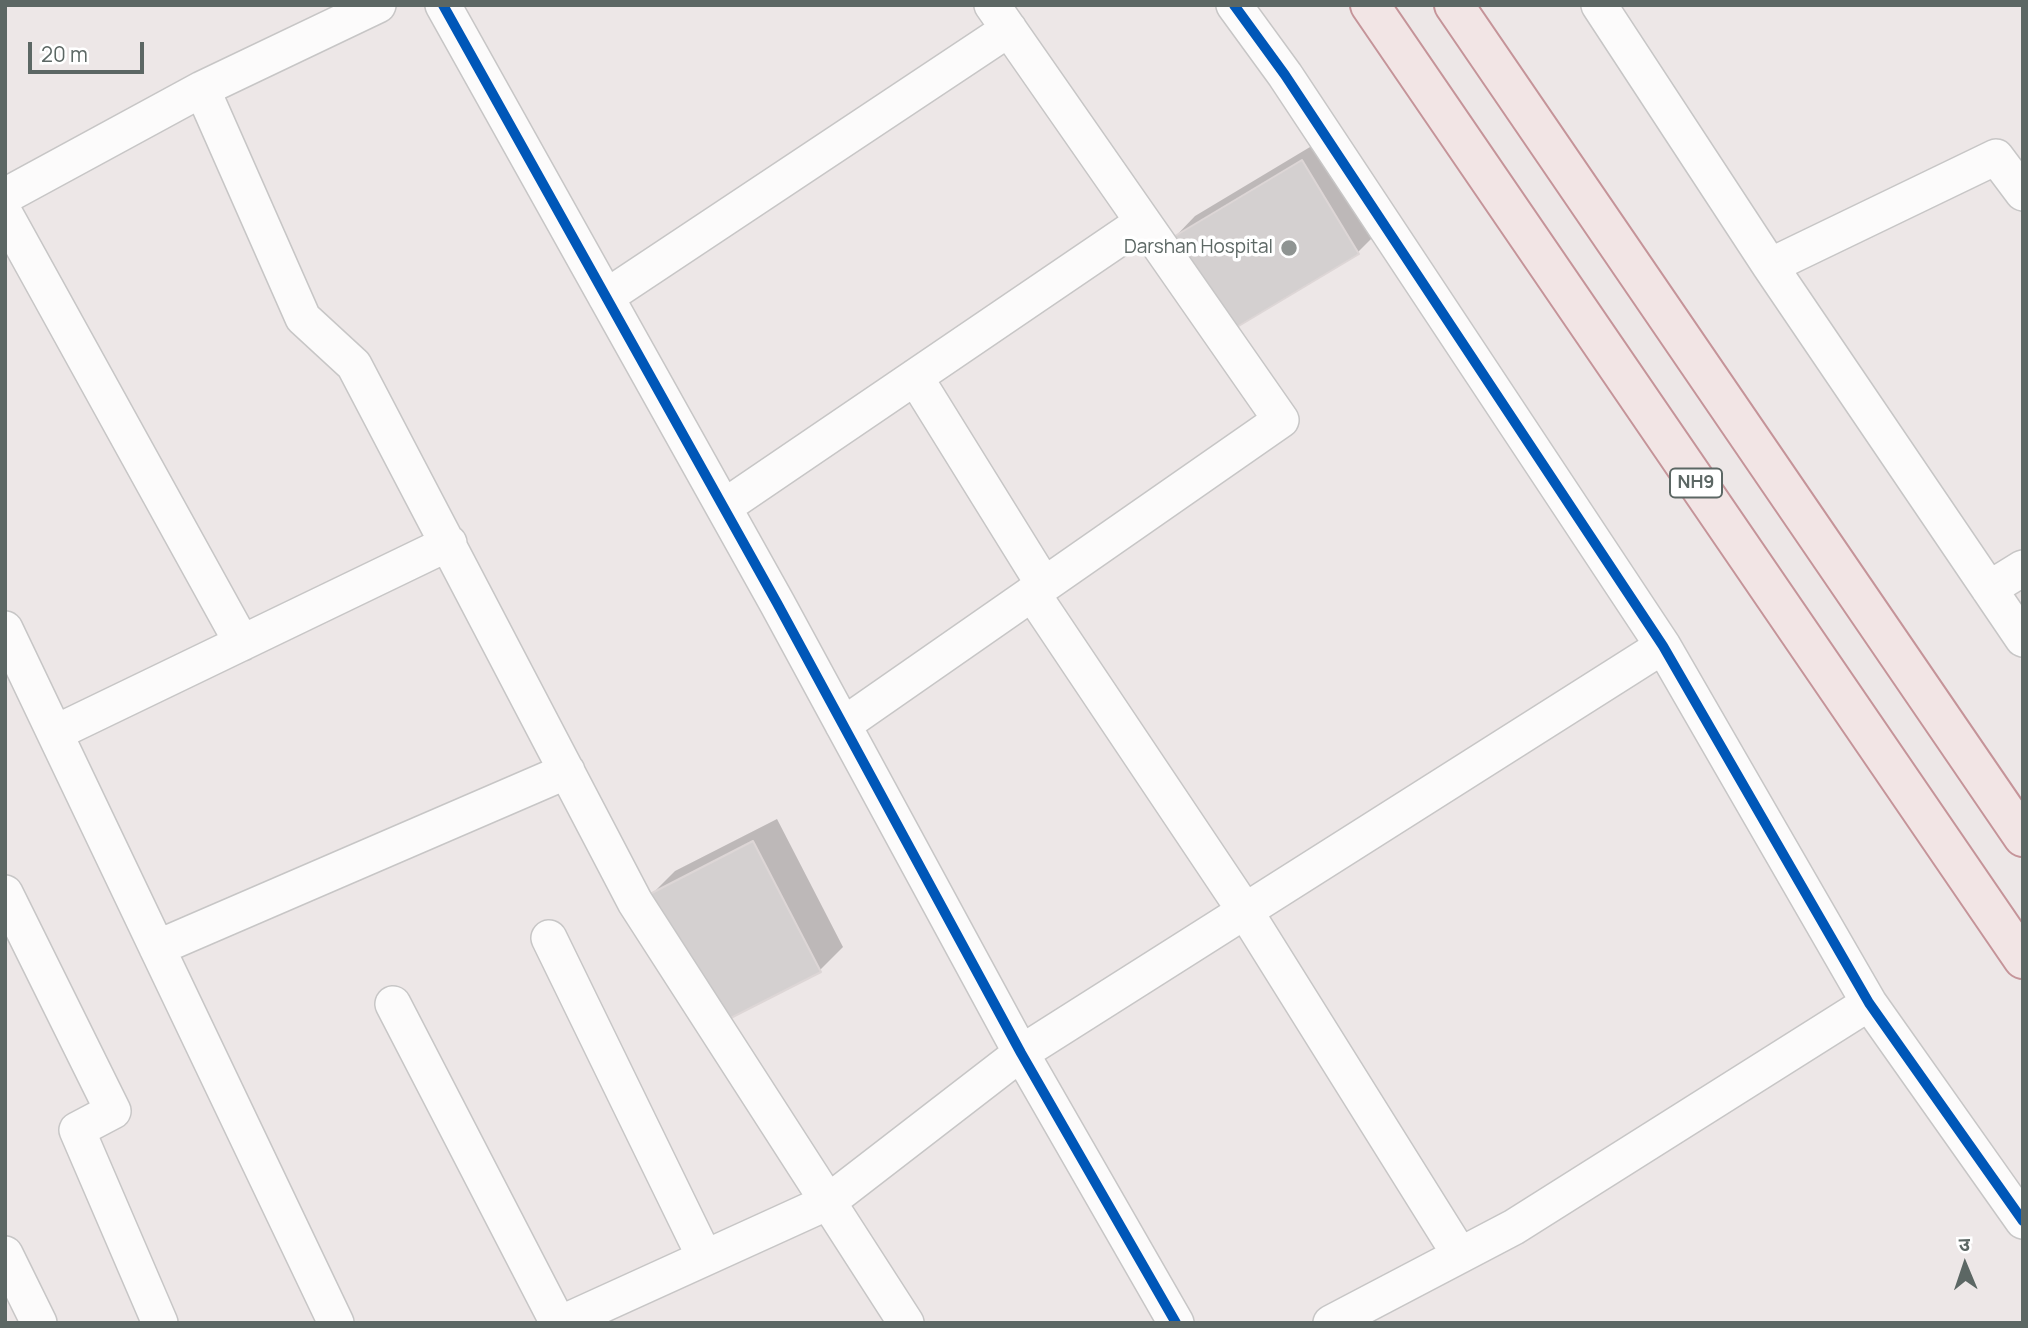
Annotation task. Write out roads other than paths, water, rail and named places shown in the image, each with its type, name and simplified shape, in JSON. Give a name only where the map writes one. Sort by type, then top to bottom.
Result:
[{"type":"highway","name":"NH9","points":[[1370,5],[2023,959]]},
{"type":"highway","points":[[1454,5],[2023,837]]},
{"type":"street","points":[[5,196],[202,89],[378,5]]},
{"type":"street","points":[[443,5],[724,507],[1021,1053],[1176,1323]]},
{"type":"street","points":[[1234,5],[1285,75],[1662,646],[1869,1003],[2023,1221]]},
{"type":"street","points":[[1599,5],[1770,266],[2023,639]]},
{"type":"street","points":[[606,297],[1001,17],[1281,420],[843,725]]},
{"type":"street","points":[[202,89],[303,317],[354,365],[635,902],[906,1323]]},
{"type":"street","points":[[1770,266],[1996,157],[2023,194]]},
{"type":"street","points":[[5,214],[242,643]]},
{"type":"street","points":[[724,507],[1143,222]]},
{"type":"street","points":[[915,377],[1038,589],[1460,1255]]},
{"type":"street","points":[[55,733],[449,543]]},
{"type":"street","points":[[1989,589],[2023,568]]},
{"type":"street","points":[[5,629],[336,1323]]},
{"type":"street","points":[[393,1004],[560,1323],[828,1202],[1021,1053],[1662,646]]},
{"type":"street","points":[[158,948],[567,771]]},
{"type":"street","points":[[5,893],[113,1111],[77,1130],[160,1323]]},
{"type":"street","points":[[549,938],[705,1258]]},
{"type":"street","points":[[1331,1323],[1514,1227],[1869,1003]]},
{"type":"street","points":[[5,1254],[39,1323]]},
{"type":"place","name":"Darshan Hospital","points":[[1289,248]]}]
